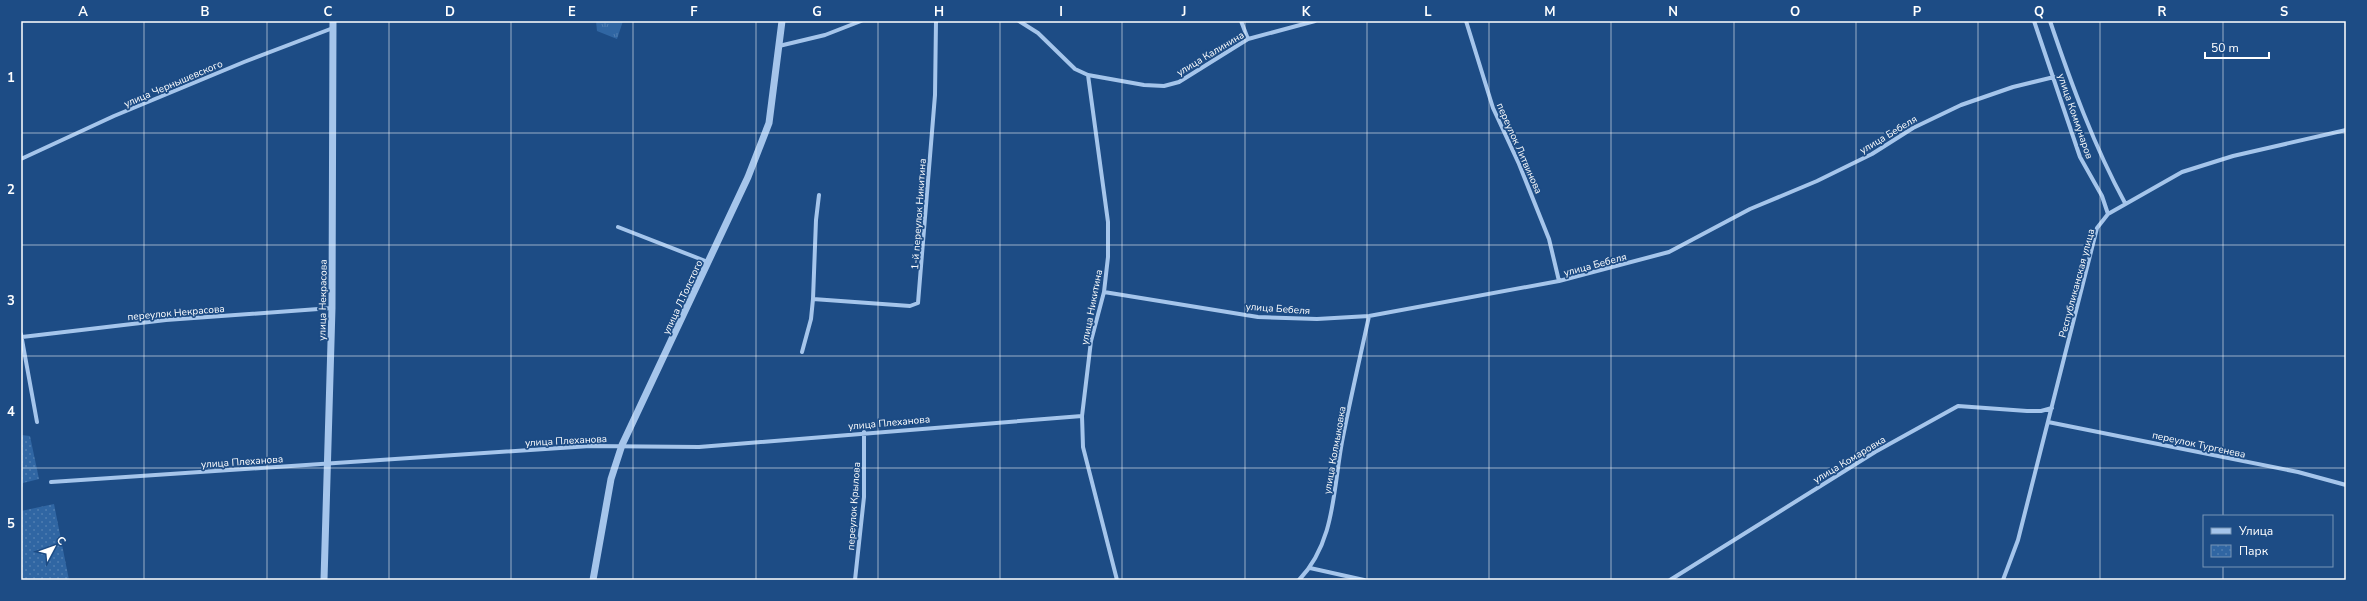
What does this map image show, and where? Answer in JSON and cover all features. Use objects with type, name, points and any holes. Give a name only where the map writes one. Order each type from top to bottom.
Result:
[{"type":"street","name":"улица Л.Толстого","points":[[593,580],[611,479],[622,446],[748,177],[769,123],[782,21]]},
{"type":"street","points":[[779,46],[825,35],[861,21]]},
{"type":"street","name":"1-й переулок Никитина","points":[[813,299],[910,306],[918,303],[935,96],[936,21]]},
{"type":"street","points":[[1019,21],[1038,33],[1075,69],[1088,75]]},
{"type":"street","points":[[1241,21],[1248,39]]},
{"type":"street","name":"улица Калинина","points":[[1088,75],[1144,85],[1164,86],[1185,78],[1248,39],[1315,21]]},
{"type":"street","name":"переулок Литвинова","points":[[1466,21],[1493,108],[1519,164],[1549,239],[1559,281]]},
{"type":"street","name":"улица Коммунаров","points":[[2034,21],[2080,157],[2102,196],[2108,214]]},
{"type":"street","name":"улица Коммунаров","points":[[2050,21],[2064,61],[2110,175],[2125,203]]},
{"type":"street","name":"улица Чернышевского","points":[[21,159],[136,107],[333,24]]},
{"type":"street","name":"улица Некрасова","points":[[324,580],[332,308],[333,24]]},
{"type":"street","name":"улица Никитина","points":[[1088,75],[1108,222],[1108,257],[1104,292],[1091,342],[1082,416],[1083,447],[1089,478],[1117,580]]},
{"type":"street","name":"улица Бебеля","points":[[1104,292],[1258,317],[1317,319],[1369,316],[1512,292],[1669,252],[1750,209],[1817,181],[1872,154],[1913,128],[1961,105],[2012,87],[2054,77]]},
{"type":"street","name":"Республиканская улица","points":[[2003,580],[2018,540],[2097,228],[2108,214],[2182,172],[2233,156],[2346,130]]},
{"type":"street","points":[[802,352],[808,332],[813,299],[816,220],[819,196]]},
{"type":"street","points":[[618,228],[709,262]]},
{"type":"street","name":"переулок Некрасова","points":[[21,336],[166,320],[332,308]]},
{"type":"street","name":"улица Колмыковка","points":[[1299,580],[1310,568],[1321,549],[1330,521],[1342,444],[1369,316]]},
{"type":"street","points":[[21,336],[37,422]]},
{"type":"street","name":"улица Комаровка","points":[[1670,580],[1875,452],[1958,406],[2027,411],[2041,411],[2052,408]]},
{"type":"street","name":"улица Плеханова","points":[[51,482],[622,446],[699,447],[864,432],[1082,416]]},
{"type":"street","name":"переулок Тургенева","points":[[2048,422],[2298,472],[2346,485]]},
{"type":"street","name":"переулок Крылова","points":[[855,580],[864,497],[864,432]]},
{"type":"street","points":[[1310,568],[1364,580]]},
{"type":"green space","points":[[596,21],[623,21],[617,39],[597,31]]},
{"type":"green space","points":[[21,435],[30,436],[39,479],[23,483],[21,494]]},
{"type":"green space","points":[[54,504],[69,580],[21,580],[21,511]]}]
